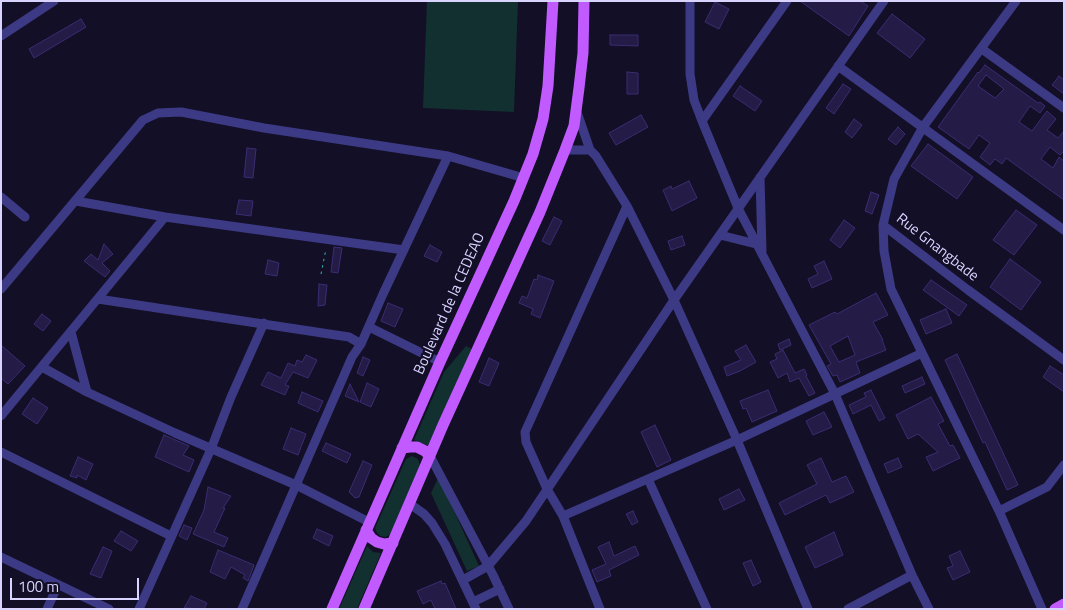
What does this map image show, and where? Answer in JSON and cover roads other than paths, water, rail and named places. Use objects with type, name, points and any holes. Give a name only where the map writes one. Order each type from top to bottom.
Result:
[{"type":"main road","name":"Boulevard de la CEDEAO","points":[[332,609],[533,154],[543,120],[550,60],[553,1]]},
{"type":"main road","points":[[364,609],[430,456],[540,212],[574,126],[583,53],[584,1]]},
{"type":"main road","points":[[402,448],[417,448],[425,451],[430,456]]},
{"type":"main road","points":[[368,526],[371,538],[384,544],[393,543]]},
{"type":"main road","points":[[1055,609],[1064,604]]},
{"type":"street","points":[[1,36],[54,1]]},
{"type":"street","points":[[690,1],[690,74],[694,100],[702,121],[738,208],[835,394],[912,575],[929,609]]},
{"type":"street","points":[[702,121],[787,1]]},
{"type":"street","points":[[463,580],[488,566],[522,527],[674,300],[884,1]]},
{"type":"street","name":"Rue Gnangbade","points":[[1016,1],[923,127],[894,179],[883,225],[1064,360]]},
{"type":"street","points":[[982,49],[1064,108]]},
{"type":"street","points":[[838,66],[1064,230]]},
{"type":"street","points":[[576,110],[590,150],[596,156],[626,206],[674,300],[737,440],[808,609]]},
{"type":"street","points":[[1,289],[143,120],[158,113],[181,112],[264,128],[448,156],[524,178]]},
{"type":"street","points":[[565,150],[590,150]]},
{"type":"street","points":[[242,609],[352,357],[361,344],[448,156]]},
{"type":"street","points":[[760,177],[762,254]]},
{"type":"street","points":[[1,197],[25,217]]},
{"type":"street","points":[[76,201],[165,217],[404,250]]},
{"type":"street","points":[[600,609],[563,516],[547,489],[524,437],[526,427],[626,206]]},
{"type":"street","points":[[1,416],[165,217]]},
{"type":"street","points":[[883,225],[884,251],[891,289],[999,511],[1042,609]]},
{"type":"street","points":[[720,235],[756,244]]},
{"type":"street","points":[[98,299],[349,337],[361,344]]},
{"type":"street","points":[[139,609],[211,449],[231,397],[264,323]]},
{"type":"street","points":[[369,327],[440,362]]},
{"type":"street","points":[[71,332],[87,392]]},
{"type":"street","points":[[563,516],[737,440],[922,353]]},
{"type":"street","points":[[42,367],[87,392],[211,449],[296,485],[368,526]]},
{"type":"street","points":[[1,452],[171,536]]},
{"type":"street","points":[[430,456],[509,609]]},
{"type":"street","points":[[999,511],[1047,487],[1064,465]]},
{"type":"street","points":[[648,480],[707,609]]},
{"type":"street","points":[[410,504],[424,514],[432,523],[445,544],[475,606],[500,589]]},
{"type":"street","points":[[1,557],[109,609]]},
{"type":"street","points":[[848,609],[912,575]]},
{"type":"street","points":[[47,609],[58,585]]}]
